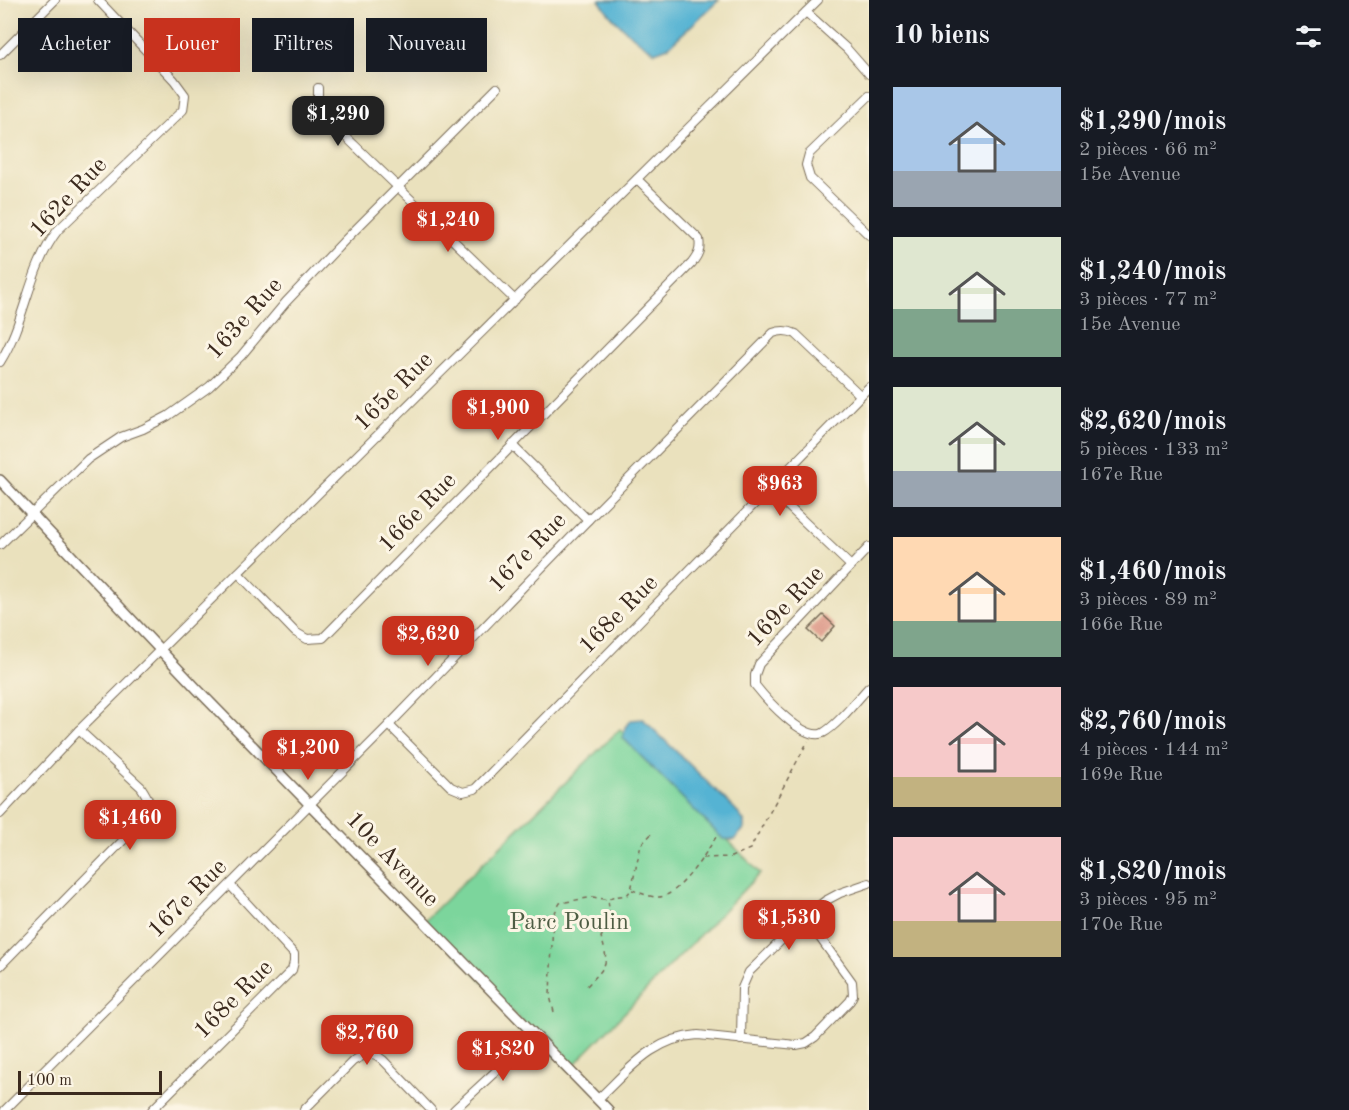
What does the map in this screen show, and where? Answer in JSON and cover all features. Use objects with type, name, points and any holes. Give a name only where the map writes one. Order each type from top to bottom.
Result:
[{"type":"street","points":[[0,55],[55,0]]},
{"type":"street","name":"162e Rue","points":[[0,362],[21,320],[41,257],[58,230],[183,110],[185,94],[98,0]]},
{"type":"street","name":"165e Rue","points":[[0,814],[160,649],[818,0]]},
{"type":"street","points":[[806,12],[869,74]]},
{"type":"street","points":[[318,88],[318,110],[515,300]]},
{"type":"street","name":"163e Rue","points":[[0,545],[88,459],[121,437],[168,416],[209,387],[241,356],[286,302],[338,247],[497,88]]},
{"type":"street","points":[[869,96],[809,154],[806,165],[810,178],[869,236]]},
{"type":"street","name":"166e Rue","points":[[238,573],[295,632],[307,639],[323,638],[699,254],[701,247],[699,239],[637,179]]},
{"type":"street","name":"167e Rue","points":[[5,1110],[311,804],[588,519],[773,333],[790,331],[796,334],[860,395]]},
{"type":"street","name":"168e Rue","points":[[389,725],[451,787],[463,792],[475,789],[869,387]]},
{"type":"street","points":[[512,445],[588,519]]},
{"type":"street","name":"10e Avenue","points":[[0,480],[198,690],[608,1110]]},
{"type":"street","name":"169e Rue","points":[[770,489],[851,566]]},
{"type":"street","name":"169e Rue","points":[[811,735],[801,730],[755,685],[755,675],[759,664],[869,548]]},
{"type":"street","points":[[811,735],[822,734],[831,727],[869,687]]},
{"type":"street","points":[[0,966],[148,815],[150,809],[147,796],[141,787],[79,730]]},
{"type":"street","points":[[741,1040],[742,987],[749,972],[805,916],[825,901],[869,883]]},
{"type":"street","name":"168e Rue","points":[[152,1110],[292,970],[294,954],[230,885]]},
{"type":"street","points":[[598,1100],[652,1049],[683,1036],[698,1035],[782,1045],[806,1043],[815,1037],[850,1001],[853,995],[852,982],[805,916]]},
{"type":"street","points":[[454,1110],[535,1035]]},
{"type":"street","points":[[304,1110],[353,1061],[368,1053],[383,1060],[431,1110]]},
{"type":"path","points":[[703,858],[731,856],[750,849],[811,735]]},
{"type":"path","points":[[554,1012],[550,996],[553,916],[560,903],[593,897],[608,900],[612,897],[627,895],[631,890],[641,845],[654,831]]},
{"type":"path","points":[[631,890],[659,897],[673,891],[703,858],[716,837]]},
{"type":"path","points":[[586,986],[605,967],[606,951],[601,938],[611,923],[608,900]]},
{"type":"green space","name":"Parc Poulin","points":[[620,729],[760,873],[569,1070],[424,921]]},
{"type":"water","points":[[599,0],[719,0],[668,47],[655,52],[624,29]]},
{"type":"water","points":[[643,719],[735,809],[744,821],[744,829],[734,840],[723,839],[623,738],[625,727],[631,720]]},
{"type":"building","points":[[823,615],[835,626],[821,642],[808,630]]}]
